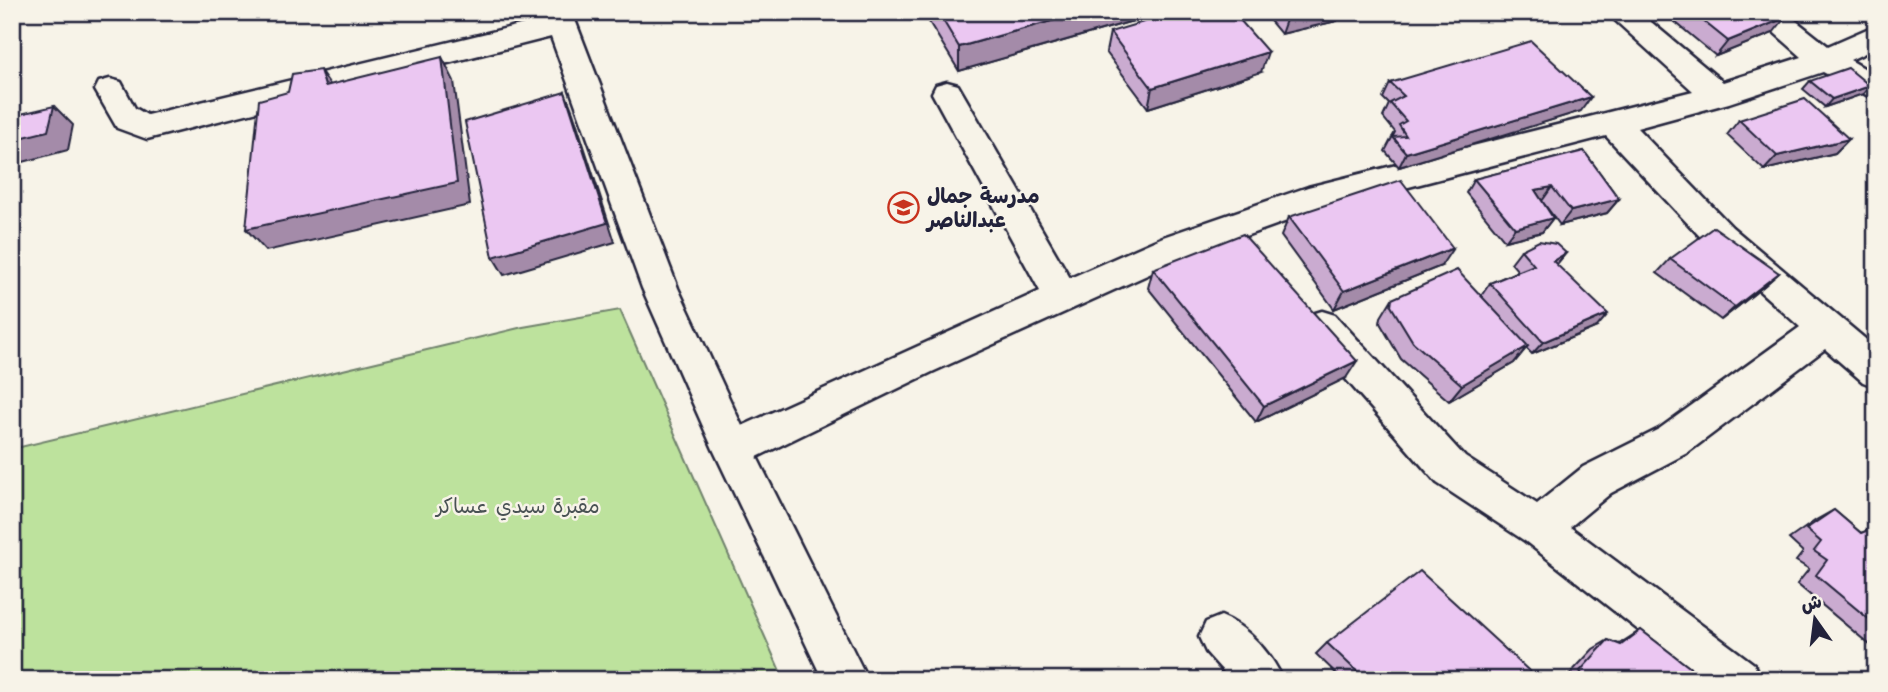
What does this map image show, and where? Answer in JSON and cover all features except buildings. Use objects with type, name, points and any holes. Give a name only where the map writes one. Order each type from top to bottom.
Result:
[{"type":"street","points":[[1620,12],[1718,95]]},
{"type":"street","points":[[1765,12],[1826,60],[1876,89]]},
{"type":"street","points":[[110,90],[127,122],[134,127],[148,127],[558,18],[660,288],[733,449],[846,680]]},
{"type":"street","points":[[733,449],[1062,296],[1175,247],[1308,200],[1419,174],[1718,95],[1826,60],[1876,35]]},
{"type":"street","points":[[947,93],[1062,296]]},
{"type":"street","points":[[1613,123],[1720,236],[1876,371]]},
{"type":"street","points":[[1232,227],[1259,257]]},
{"type":"street","points":[[1296,298],[1451,470],[1539,528],[1738,680]]},
{"type":"street","points":[[1539,528],[1597,480],[1673,441],[1825,329]]},
{"type":"street","points":[[1221,636],[1261,680]]},
{"type":"green space","name":"مقبرة سيدي عساكر","points":[[620,310],[784,680],[12,680],[12,449],[523,327]]},
{"type":"place","name":"مدرسة جمال عبدالناصر","points":[[904,208]]}]
